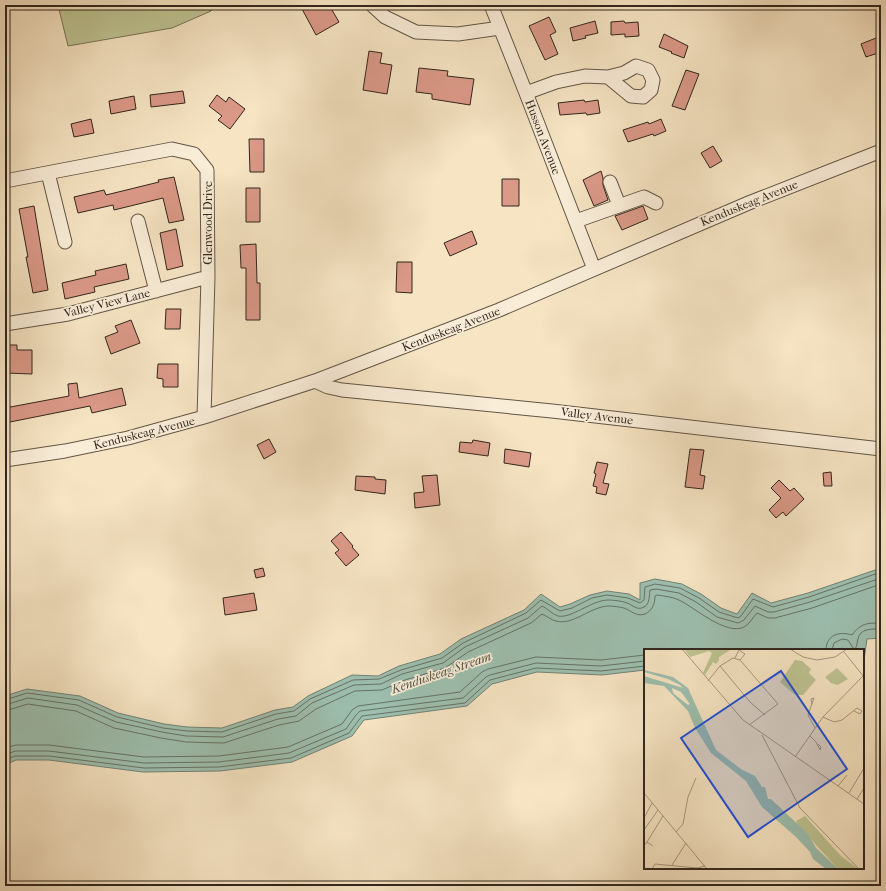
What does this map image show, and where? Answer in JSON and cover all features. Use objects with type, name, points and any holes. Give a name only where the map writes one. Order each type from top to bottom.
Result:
[{"type":"street","points":[[372,5],[384,17],[416,32],[458,34],[500,28]]},
{"type":"street","name":"Husson Avenue","points":[[491,5],[594,269]]},
{"type":"street","points":[[526,93],[556,82],[585,76],[608,77]]},
{"type":"street","name":"Glenwood Drive","points":[[5,181],[172,149],[194,154],[207,170],[208,277],[204,417]]},
{"type":"street","name":"Kenduskeag Avenue","points":[[5,460],[107,443],[149,433],[315,381],[499,310],[751,202],[881,151]]},
{"type":"street","points":[[48,173],[65,242]]},
{"type":"street","points":[[610,182],[619,205]]},
{"type":"street","points":[[576,221],[644,197],[656,203]]},
{"type":"street","points":[[138,221],[156,291]]},
{"type":"street","name":"Valley View Lane","points":[[5,324],[68,314],[208,277]]},
{"type":"street","name":"Valley Avenue","points":[[315,381],[342,390],[545,410],[881,449]]},
{"type":"green space","points":[[58,5],[214,5],[211,11],[172,28],[68,46]]},
{"type":"water","name":"Kenduskeag Stream","points":[[881,568],[881,638],[867,639],[864,660],[864,649],[644,649],[644,670],[602,675],[537,672],[492,684],[467,706],[364,720],[352,736],[292,762],[220,771],[143,772],[49,760],[16,760],[5,765],[5,696],[27,689],[80,696],[118,713],[164,724],[187,727],[222,728],[275,710],[293,707],[308,696],[352,675],[378,676],[399,666],[440,654],[461,639],[524,610],[541,594],[560,607],[590,595],[607,591],[629,594],[640,600],[640,583],[655,579],[682,584],[701,594],[721,608],[737,614],[752,593],[771,603],[808,593]]},
{"type":"building","points":[[308,5],[329,5],[339,22],[316,35],[302,9]]},
{"type":"building","points":[[549,17],[556,32],[550,35],[558,54],[545,60],[529,26]]},
{"type":"building","points":[[595,21],[598,33],[573,41],[570,28]]},
{"type":"building","points":[[624,21],[625,23],[638,22],[639,36],[625,37],[625,34],[611,35],[611,22]]},
{"type":"building","points":[[664,34],[688,46],[684,58],[659,47]]},
{"type":"building","points":[[881,36],[881,52],[866,57],[861,44]]},
{"type":"building","points":[[369,51],[382,53],[380,63],[392,65],[387,94],[363,90]]},
{"type":"building","points":[[419,68],[448,71],[447,76],[474,79],[470,105],[432,99],[432,94],[416,92]]},
{"type":"building","points":[[686,70],[699,74],[685,110],[672,106]]},
{"type":"building","points":[[183,91],[185,103],[151,107],[150,95]]},
{"type":"building","points":[[217,95],[226,102],[229,97],[245,109],[230,129],[218,120],[222,116],[209,106]]},
{"type":"building","points":[[134,96],[136,109],[111,114],[109,101]]},
{"type":"building","points":[[584,100],[585,102],[598,100],[600,113],[587,115],[586,113],[560,115],[558,103]]},
{"type":"building","points":[[91,119],[94,133],[74,137],[71,124]]},
{"type":"building","points":[[661,119],[666,131],[654,136],[653,134],[628,142],[623,130],[648,122],[649,124]]},
{"type":"building","points":[[249,139],[264,139],[264,172],[250,172]]},
{"type":"building","points":[[713,146],[722,161],[710,168],[701,153]]},
{"type":"building","points":[[601,171],[603,185],[608,200],[594,206],[583,180]]},
{"type":"building","points":[[174,177],[184,220],[169,223],[163,198],[114,210],[113,205],[78,213],[74,197],[104,190],[106,195]]},
{"type":"building","points":[[502,179],[519,179],[519,206],[502,206]]},
{"type":"building","points":[[246,188],[260,188],[260,222],[246,222]]},
{"type":"building","points":[[34,206],[48,290],[33,293],[19,209]]},
{"type":"building","points":[[643,206],[648,219],[622,230],[615,216]]},
{"type":"building","points":[[176,229],[183,266],[167,270],[160,233]]},
{"type":"building","points":[[472,231],[477,244],[450,256],[444,243]]},
{"type":"building","points":[[256,244],[257,283],[260,283],[260,320],[246,320],[246,268],[241,268],[240,245]]},
{"type":"building","points":[[397,262],[412,262],[412,293],[396,292]]},
{"type":"building","points":[[126,264],[129,279],[94,287],[95,292],[65,299],[62,283],[96,275],[95,271]]},
{"type":"building","points":[[166,309],[181,309],[180,329],[165,329]]},
{"type":"building","points":[[131,320],[140,343],[111,354],[105,337],[118,332],[115,326]]},
{"type":"building","points":[[5,345],[17,345],[17,350],[32,350],[32,374],[5,373]]},
{"type":"building","points":[[158,364],[178,364],[178,387],[163,387],[163,379],[157,378]]},
{"type":"building","points":[[77,383],[79,398],[122,388],[126,405],[92,413],[90,406],[5,423],[5,408],[69,396],[68,384]]},
{"type":"building","points":[[269,439],[276,452],[264,459],[257,445]]},
{"type":"building","points":[[473,440],[490,443],[488,456],[459,452],[460,442],[472,443]]},
{"type":"building","points":[[505,449],[531,453],[529,467],[504,463]]},
{"type":"building","points":[[690,449],[704,450],[700,475],[705,476],[703,489],[685,487]]},
{"type":"building","points":[[597,462],[608,464],[603,483],[609,484],[606,495],[596,493],[597,487],[593,486]]},
{"type":"building","points":[[831,472],[832,486],[824,486],[823,473]]},
{"type":"building","points":[[437,475],[440,505],[415,508],[414,493],[424,492],[422,476]]},
{"type":"building","points":[[356,476],[375,477],[375,479],[386,480],[385,494],[355,490]]},
{"type":"building","points":[[779,480],[790,491],[794,488],[804,499],[786,516],[783,512],[776,518],[769,510],[781,498],[771,488]]},
{"type":"building","points":[[341,532],[359,555],[346,566],[335,553],[339,550],[331,541]]},
{"type":"building","points":[[263,568],[265,576],[256,578],[254,570]]},
{"type":"building","points":[[254,593],[257,610],[225,615],[223,598]]}]
